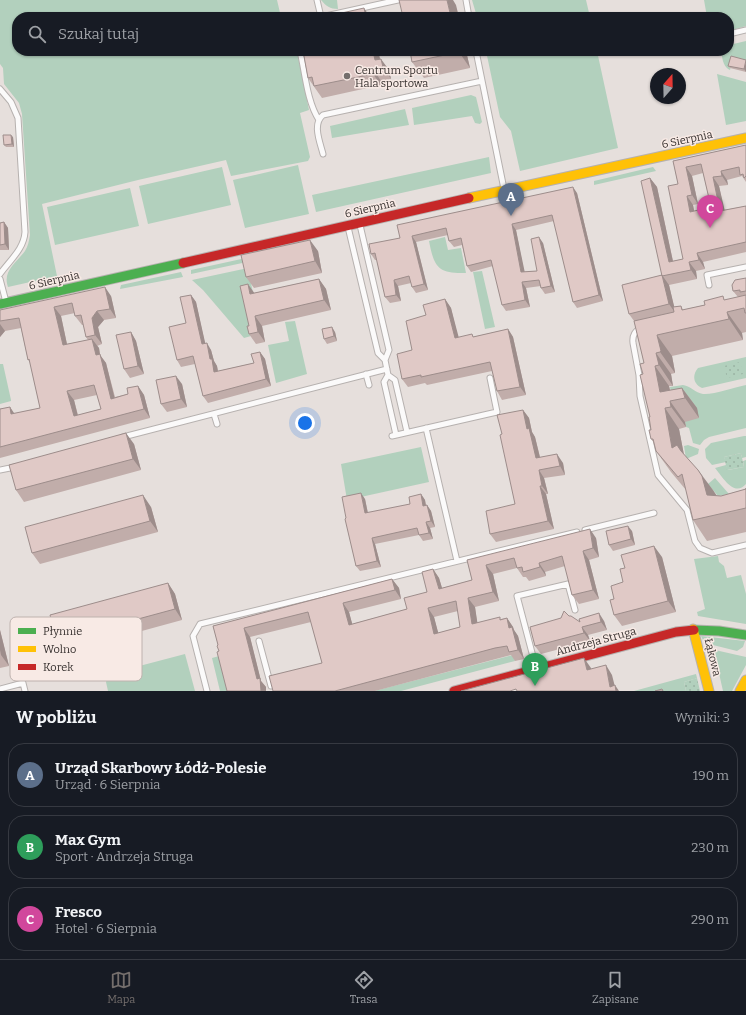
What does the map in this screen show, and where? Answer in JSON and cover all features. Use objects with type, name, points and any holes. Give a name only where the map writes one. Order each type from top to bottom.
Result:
[{"type":"street","name":"6 Sierpnia","points":[[3,303],[504,190],[746,138]]},
{"type":"street","name":"Andrzeja Struga","points":[[456,691],[676,632],[693,629],[716,629],[746,635]]},
{"type":"street","name":"Łąkowa","points":[[693,629],[709,691]]},
{"type":"street","points":[[740,691],[746,680]]},
{"type":"lane","points":[[317,0],[320,12]]},
{"type":"lane","points":[[340,12],[398,0]]},
{"type":"lane","points":[[466,0],[468,12]]},
{"type":"lane","points":[[734,33],[746,30]]},
{"type":"lane","points":[[301,56],[310,99],[314,112],[319,120]]},
{"type":"lane","points":[[477,56],[504,190]]},
{"type":"lane","points":[[323,154],[317,127],[321,116],[325,114],[482,80]]},
{"type":"lane","points":[[0,89],[11,102],[18,118],[25,232],[22,246],[0,274]]},
{"type":"lane","points":[[359,223],[389,350],[385,360]]},
{"type":"lane","points":[[348,226],[378,353],[385,360],[387,369],[388,375],[384,382],[394,435],[497,412],[490,378]]},
{"type":"lane","points":[[709,285],[707,275],[746,267]]},
{"type":"lane","points":[[0,279],[3,303]]},
{"type":"lane","points":[[651,325],[639,329],[634,333],[632,338],[639,375],[640,396],[658,475],[687,510],[695,541],[700,548],[712,553],[746,545]]},
{"type":"lane","points":[[118,439],[387,369]]},
{"type":"lane","points":[[366,374],[369,385]]},
{"type":"lane","points":[[388,375],[395,380],[407,432]]},
{"type":"lane","points":[[214,414],[217,424]]},
{"type":"lane","points":[[426,428],[457,561]]},
{"type":"lane","points":[[0,470],[22,465]]},
{"type":"lane","points":[[207,691],[192,636],[200,624],[654,513]]},
{"type":"lane","points":[[537,669],[517,596],[568,584],[575,610]]},
{"type":"lane","points":[[259,642],[271,686]]},
{"type":"lane","points":[[0,689],[23,683],[25,691]]},
{"type":"green space","points":[[0,0],[277,0],[280,12],[12,12],[12,56],[298,56],[309,110],[300,113],[310,157],[308,161],[231,176],[226,160],[42,204],[57,276],[8,287],[7,276],[9,271],[25,251],[30,235],[22,114],[19,103],[4,84],[3,68],[0,64]]},
{"type":"green space","points":[[321,0],[337,0],[338,9],[328,7]]},
{"type":"green space","points":[[472,0],[586,0],[589,12],[476,12]]},
{"type":"green space","points":[[704,0],[746,0],[746,26],[734,30],[734,12],[706,12]]},
{"type":"green space","points":[[746,41],[746,62],[733,59],[730,70],[723,62],[722,56],[734,56],[734,44]]},
{"type":"green space","points":[[487,56],[598,56],[618,148],[520,171],[511,131],[500,117]]},
{"type":"green space","points":[[717,74],[746,82],[746,121],[726,125]]},
{"type":"green space","points":[[471,95],[476,97],[482,122],[480,124],[475,123],[472,116],[414,125],[412,108]]},
{"type":"green space","points":[[405,109],[409,125],[332,138],[330,126]]},
{"type":"green space","points":[[489,157],[491,173],[316,212],[312,195]]},
{"type":"green space","points":[[298,165],[309,214],[245,228],[233,180]]},
{"type":"green space","points":[[222,167],[231,205],[148,224],[139,186]]},
{"type":"green space","points":[[653,167],[656,171],[594,185],[594,181]]},
{"type":"green space","points":[[130,188],[139,226],[55,245],[47,207]]},
{"type":"green space","points":[[445,237],[448,250],[461,248],[466,273],[449,272],[443,270],[436,263],[429,241]]},
{"type":"green space","points":[[246,258],[247,262],[191,274],[191,270]]},
{"type":"green space","points":[[248,268],[253,293],[251,336],[244,338],[203,290],[192,280]]},
{"type":"green space","points":[[482,271],[495,327],[485,329],[473,272]]},
{"type":"green space","points":[[181,272],[183,277],[120,289],[121,285]]},
{"type":"green space","points":[[295,321],[307,374],[276,383],[268,345],[289,341],[285,322]]},
{"type":"green space","points":[[746,357],[746,378],[702,388],[695,382],[694,376],[698,368]]},
{"type":"green space","points":[[740,362],[743,374],[727,378],[724,366]]},
{"type":"green space","points":[[0,364],[3,364],[11,401],[0,404]]},
{"type":"green space","points":[[683,385],[703,394],[707,394],[746,385],[746,428],[709,437],[700,445],[693,443],[689,428],[686,427],[683,412],[675,413],[670,387]]},
{"type":"green space","points":[[746,436],[746,457],[742,458],[741,453],[724,457],[726,462],[712,465],[706,458],[705,449],[711,443]]},
{"type":"green space","points":[[688,445],[699,449],[698,454],[686,459],[684,446]]},
{"type":"green space","points":[[421,447],[429,482],[347,500],[341,464]]},
{"type":"green space","points":[[741,453],[744,467],[727,470],[724,457]]},
{"type":"green space","points":[[746,460],[746,484],[742,488],[737,489],[733,487],[715,468],[726,465],[728,470],[744,467],[743,461]]},
{"type":"green space","points":[[715,478],[729,494],[718,496],[708,484]]},
{"type":"green space","points":[[718,556],[719,562],[724,566],[727,578],[741,575],[746,594],[746,624],[698,616],[697,612],[705,609],[694,559]]},
{"type":"green space","points":[[701,636],[745,641],[743,647],[737,651],[713,645],[712,642],[709,642],[708,640],[703,640]]},
{"type":"green space","points":[[715,650],[746,657],[746,665],[732,691],[723,691]]},
{"type":"green space","points":[[185,654],[195,691],[108,691],[106,681],[142,681],[142,665]]},
{"type":"green space","points":[[223,655],[231,691],[220,691],[212,658]]},
{"type":"green space","points":[[513,655],[515,661],[401,691],[374,691]]},
{"type":"green space","points":[[696,674],[697,678],[684,682],[686,691],[634,691]]},
{"type":"green space","points":[[697,678],[700,691],[686,691],[684,682]]},
{"type":"building","points":[[399,0],[447,0],[450,12],[402,12]]},
{"type":"building","points":[[364,8],[365,12],[346,12]]},
{"type":"building","points":[[304,56],[374,56],[375,60],[381,59],[383,67],[373,69],[373,74],[314,86],[312,77],[308,78]]},
{"type":"building","points":[[411,56],[440,56],[412,62]]},
{"type":"building","points":[[731,56],[746,60],[744,69],[728,66]]},
{"type":"building","points":[[3,135],[11,135],[12,144],[4,145]]},
{"type":"building","points":[[746,145],[746,176],[744,178],[743,174],[740,175],[739,167],[721,171],[722,176],[713,177],[720,211],[746,206],[746,242],[697,253],[699,260],[689,262],[691,270],[662,276],[641,181],[650,178],[669,262],[683,259],[668,186],[678,184],[673,161]],"holes":[[[701,164],[711,207],[690,212],[687,196],[692,195],[686,167]]]},
{"type":"building","points":[[573,187],[599,295],[573,302],[552,215],[512,224],[521,272],[537,271],[531,239],[539,237],[551,286],[541,288],[539,280],[522,282],[525,300],[502,305],[491,260],[467,266],[461,238],[449,241],[446,228],[412,236],[424,284],[412,287],[409,276],[394,280],[396,295],[385,297],[375,253],[371,254],[369,244],[400,238],[397,225]]},
{"type":"building","points":[[4,222],[5,244],[0,245],[0,223]]},
{"type":"building","points":[[310,240],[315,261],[246,277],[241,255]]},
{"type":"building","points":[[662,275],[669,304],[629,314],[622,285]]},
{"type":"building","points":[[746,278],[746,291],[733,291],[732,285],[735,280]]},
{"type":"building","points":[[319,279],[324,300],[255,316],[258,332],[249,334],[247,326],[249,326],[240,286],[248,284],[250,294]]},
{"type":"building","points":[[105,287],[110,309],[97,311],[92,318],[95,335],[86,337],[81,315],[75,316],[72,303],[54,307],[63,345],[92,339],[96,355],[100,354],[111,399],[128,394],[127,388],[138,386],[144,409],[0,447],[0,409],[10,407],[11,414],[40,408],[19,318],[0,321],[0,310]],"holes":[[[94,385],[101,409],[74,416],[67,391]]]},
{"type":"building","points":[[191,295],[202,344],[207,343],[214,372],[254,363],[251,354],[260,352],[266,379],[203,396],[193,356],[177,360],[169,327],[186,323],[180,297]]},
{"type":"building","points":[[746,295],[746,313],[744,308],[727,312],[729,319],[657,335],[661,351],[656,353],[659,365],[655,366],[660,392],[682,388],[685,398],[670,401],[671,407],[665,408],[672,448],[677,445],[698,470],[702,476],[707,495],[721,496],[746,489],[746,508],[693,520],[682,474],[678,477],[656,451],[653,439],[651,439],[649,430],[651,430],[650,417],[640,375],[643,374],[640,364],[644,363],[634,321],[674,312],[673,307],[681,306],[682,310],[705,305],[704,301],[723,296],[724,300]]},
{"type":"building","points":[[445,299],[455,338],[472,334],[473,337],[508,329],[520,387],[497,391],[490,362],[421,377],[421,375],[402,379],[397,354],[412,350],[406,321],[426,315],[423,305]]},
{"type":"building","points":[[332,327],[334,336],[324,339],[322,329]]},
{"type":"building","points":[[131,332],[138,366],[124,369],[116,335]]},
{"type":"building","points":[[176,376],[181,399],[161,404],[156,380]]},
{"type":"building","points":[[523,410],[536,458],[557,454],[560,466],[539,470],[542,486],[540,486],[548,521],[490,534],[486,511],[515,504],[497,415]]},
{"type":"building","points":[[126,433],[133,459],[16,490],[9,465]]},
{"type":"building","points":[[361,493],[365,513],[410,504],[409,497],[421,494],[423,506],[427,505],[431,521],[426,522],[429,533],[419,535],[417,528],[372,538],[377,561],[356,566],[345,519],[342,497]]},
{"type":"building","points":[[143,495],[150,521],[32,553],[25,527]]},
{"type":"building","points":[[628,526],[631,539],[609,545],[606,531]]},
{"type":"building","points":[[590,529],[593,548],[583,551],[593,590],[572,595],[562,556],[539,563],[540,567],[523,572],[522,567],[517,568],[514,558],[486,565],[493,592],[468,598],[472,624],[500,617],[500,620],[507,618],[509,628],[512,627],[518,650],[509,652],[507,646],[495,648],[335,691],[273,691],[269,676],[322,663],[308,612],[244,628],[257,679],[260,678],[261,691],[227,691],[217,652],[219,651],[213,626],[392,579],[395,590],[343,603],[349,625],[407,609],[404,598],[427,592],[422,572],[433,569],[439,589],[472,580],[467,560]],"holes":[[[456,601],[460,627],[434,634],[428,608]]]},
{"type":"building","points":[[654,546],[668,601],[614,615],[610,600],[614,599],[611,586],[623,582],[620,569],[625,568],[621,555]]},
{"type":"building","points":[[168,583],[175,609],[142,618],[51,617],[50,615]]},
{"type":"building","points":[[564,611],[569,616],[580,622],[579,619],[599,613],[601,622],[582,627],[584,633],[535,646],[530,627],[561,618]]},
{"type":"building","points":[[584,658],[587,670],[606,665],[610,687],[615,685],[616,691],[517,691],[516,689],[510,691],[461,691]]},
{"type":"traffic: fast","points":[[0,304],[183,263]]},
{"type":"traffic: fast","points":[[694,630],[719,631],[746,635]]},
{"type":"traffic: slow","points":[[469,198],[746,138]]},
{"type":"traffic: slow","points":[[693,629],[709,691]]},
{"type":"traffic: slow","points":[[740,691],[746,680]]},
{"type":"traffic: jam","points":[[183,263],[469,198]]},
{"type":"traffic: jam","points":[[454,691],[676,632],[694,630]]},
{"type":"place","name":"Centrum Sportu Hala sportowa","points":[[347,76]]},
{"type":"place","name":"Urząd Skarbowy Łódż-Polesie","points":[[511,216]]},
{"type":"place","name":"Fresco","points":[[710,228]]},
{"type":"place","name":"Max Gym","points":[[535,686]]}]
